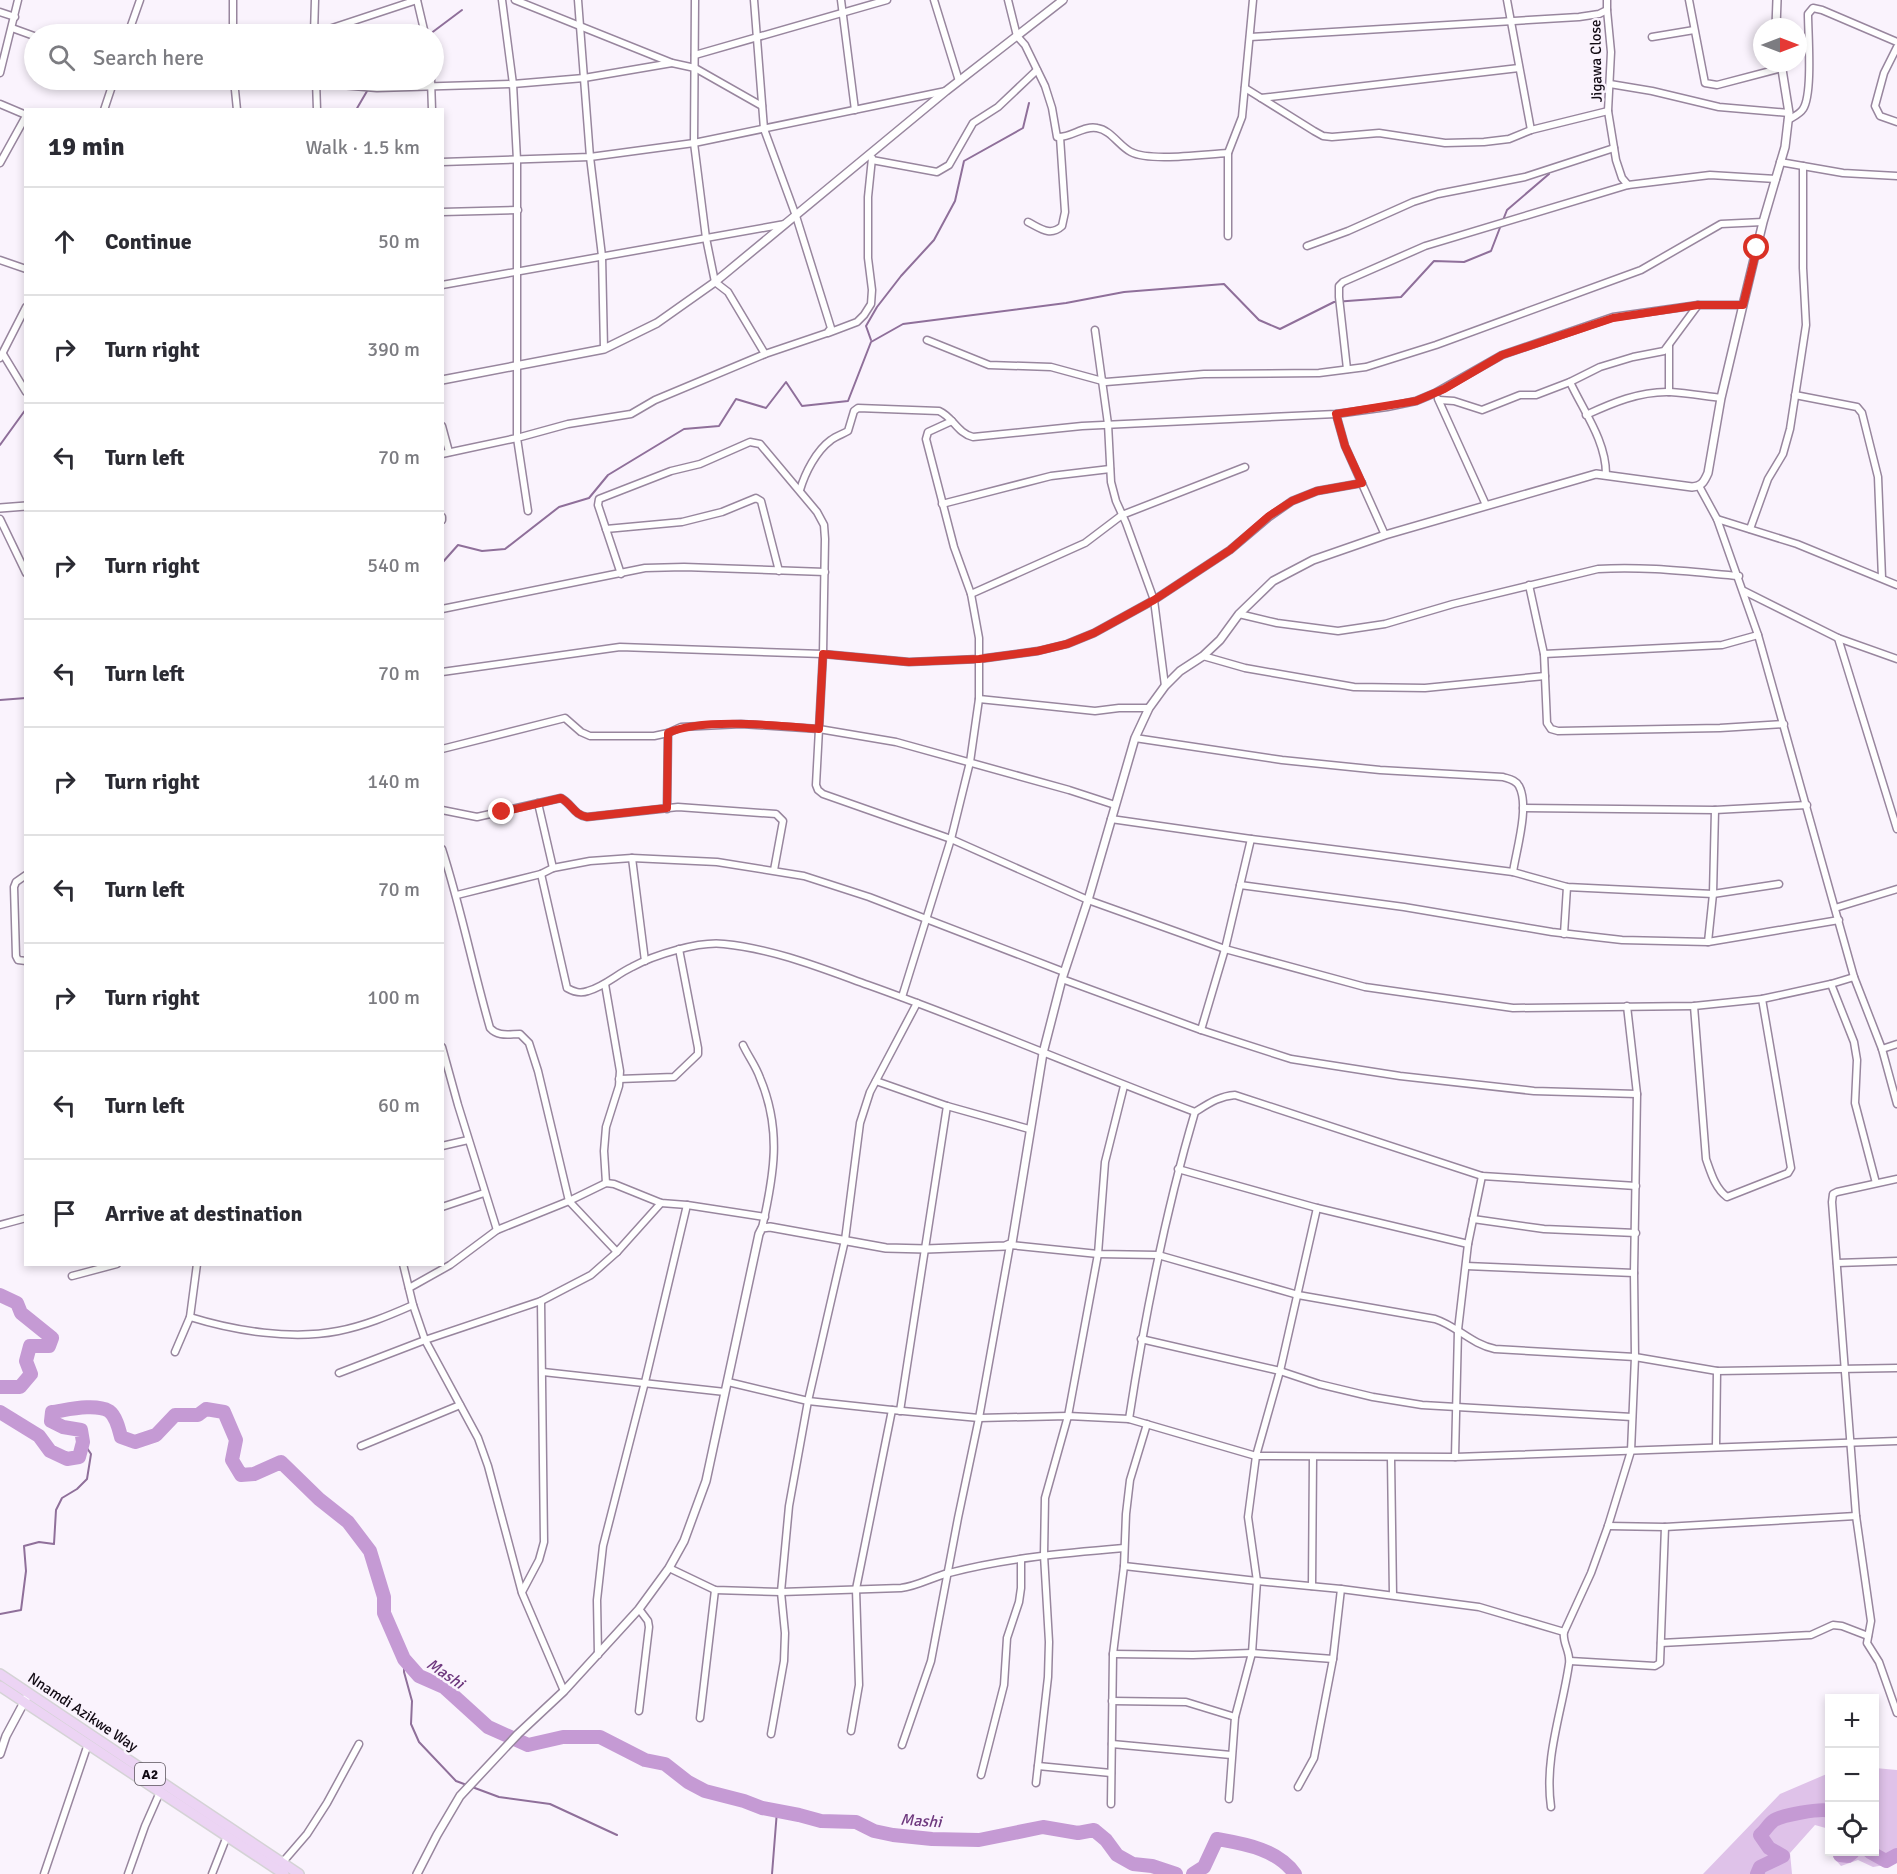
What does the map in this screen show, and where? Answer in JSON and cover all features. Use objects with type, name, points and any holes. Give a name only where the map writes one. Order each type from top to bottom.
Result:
[{"type":"highway","name":"Nnamdi Azikwe Way","points":[[0,1674],[26,1697],[88,1744],[284,1874]]},
{"type":"highway","name":"Nnamdi Azikwe Way","points":[[0,1686],[26,1697],[299,1874]]},
{"type":"street","points":[[0,73],[18,0]]},
{"type":"street","points":[[132,24],[140,0]]},
{"type":"street","points":[[233,0],[233,24]]},
{"type":"street","points":[[314,24],[315,0]]},
{"type":"street","points":[[343,24],[414,0],[422,24]]},
{"type":"street","points":[[502,0],[513,84],[518,160],[516,367],[518,438],[528,511]]},
{"type":"street","points":[[515,0],[672,63],[694,68],[762,106]]},
{"type":"street","points":[[578,0],[590,157],[602,256],[604,349]]},
{"type":"street","points":[[695,0],[694,143],[714,282],[728,292],[765,354]]},
{"type":"street","points":[[754,0],[764,129],[831,322],[831,328],[826,333]]},
{"type":"street","points":[[841,0],[855,110]]},
{"type":"street","points":[[695,55],[887,0]]},
{"type":"street","points":[[934,0],[959,81]]},
{"type":"street","points":[[1008,0],[1017,36],[1025,45],[1037,70],[1052,108],[1056,134],[1060,137],[1065,212],[1062,226],[1054,232],[1044,231],[1028,222]]},
{"type":"street","points":[[444,380],[604,349],[657,323],[714,282],[946,91],[1063,0]]},
{"type":"street","points":[[1228,236],[1228,153],[1242,117],[1253,0]]},
{"type":"street","points":[[1507,0],[1531,130]]},
{"type":"street","name":"Jigawa Close","points":[[1607,0],[1610,44],[1608,111],[1618,170],[1628,185]]},
{"type":"street","points":[[1689,0],[1705,83],[1718,85],[1762,72]]},
{"type":"street","points":[[1776,18],[1777,0]]},
{"type":"street","points":[[1610,84],[1652,91],[1719,107],[1788,117],[1802,111],[1806,102],[1808,14],[1810,10],[1813,8],[1822,10],[1897,42]]},
{"type":"street","points":[[1250,37],[1579,17],[1599,14],[1607,10]]},
{"type":"street","points":[[0,12],[15,17]]},
{"type":"street","points":[[12,28],[24,32]]},
{"type":"street","points":[[1652,37],[1694,30]]},
{"type":"street","points":[[1897,47],[1884,73],[1875,106],[1880,116],[1897,121]]},
{"type":"street","points":[[444,83],[513,84],[584,78],[672,63]]},
{"type":"street","points":[[1261,98],[1519,68]]},
{"type":"street","points":[[872,160],[937,172],[943,170],[949,165],[973,123],[998,107],[1037,70]]},
{"type":"street","points":[[902,1745],[931,1661],[980,1418],[1012,1241],[1042,1053],[1063,975],[1088,900],[1135,738],[1149,708],[1165,686],[1180,671],[1203,656],[1220,640],[1239,614],[1273,581],[1313,560],[1385,535],[1596,474],[1678,486],[1699,486],[1704,482],[1708,473],[1721,398],[1743,305],[1780,162],[1788,117],[1783,72]]},
{"type":"street","points":[[1245,88],[1323,136],[1379,133],[1445,143],[1484,142],[1509,138],[1531,130],[1608,111]]},
{"type":"street","points":[[105,108],[111,90]]},
{"type":"street","points":[[235,90],[237,108]]},
{"type":"street","points":[[316,90],[317,108]]},
{"type":"street","points":[[432,90],[432,108]]},
{"type":"street","points":[[444,162],[590,157],[694,143],[946,91]]},
{"type":"street","points":[[0,104],[24,115]]},
{"type":"street","points":[[0,163],[24,120]]},
{"type":"street","points":[[1060,137],[1097,127],[1137,155],[1152,157],[1228,153]]},
{"type":"street","points":[[1307,246],[1438,194],[1525,177],[1614,148]]},
{"type":"street","points":[[446,453],[518,438],[568,424],[631,414],[655,400],[765,354],[857,322],[871,304],[868,207],[873,152]]},
{"type":"street","points":[[1780,162],[1843,173],[1897,176]]},
{"type":"street","points":[[1750,529],[1768,479],[1783,454],[1790,429],[1806,325],[1803,268],[1803,166]]},
{"type":"street","points":[[1347,369],[1339,297],[1340,286],[1343,282],[1436,242],[1628,185],[1710,175],[1776,179]]},
{"type":"street","points":[[444,212],[518,210]]},
{"type":"street","points":[[927,340],[989,365],[1051,368],[1101,381],[1204,375],[1319,373],[1366,366],[1426,348],[1641,270],[1721,224],[1763,222]]},
{"type":"street","points":[[444,285],[786,223]]},
{"type":"street","points":[[0,260],[24,268]]},
{"type":"street","points":[[800,490],[806,471],[831,440],[848,431],[854,411],[858,408],[939,411],[946,414],[966,435],[973,437],[1108,424],[1336,414],[1416,401],[1435,393],[1502,355],[1613,318],[1698,305],[1743,305]]},
{"type":"street","points":[[1439,400],[1454,401],[1482,410],[1512,398],[1536,396],[1600,367],[1664,351],[1698,305]]},
{"type":"street","points":[[24,311],[1,356],[24,389]]},
{"type":"street","points":[[1095,330],[1108,424],[1110,469],[1116,501],[1154,600],[1165,686]]},
{"type":"street","points":[[1669,346],[1669,392]]},
{"type":"street","points":[[1570,382],[1600,441],[1606,458],[1606,474]]},
{"type":"street","points":[[1586,415],[1617,401],[1643,394],[1669,392],[1721,398]]},
{"type":"street","points":[[1435,393],[1486,505]]},
{"type":"street","points":[[1795,395],[1857,407],[1862,412],[1878,477],[1882,578]]},
{"type":"street","points":[[1336,414],[1345,446],[1385,535]]},
{"type":"street","points":[[902,997],[951,839],[970,762],[979,699],[979,638],[971,594],[954,547],[926,435],[952,421]]},
{"type":"street","points":[[621,573],[598,505],[599,499],[671,471],[700,464],[750,442],[760,444],[800,490],[824,525],[823,654],[816,784],[818,790],[951,839],[1088,900],[1225,949],[1365,987],[1513,1008],[1694,1006],[1762,999],[1854,977]]},
{"type":"street","points":[[971,594],[1085,543],[1122,515],[1245,467]]},
{"type":"street","points":[[942,504],[1052,476],[1110,469]]},
{"type":"street","points":[[444,672],[620,647],[823,654],[909,662],[979,659],[1038,651],[1067,644],[1094,633],[1154,600],[1230,550],[1269,516],[1292,501],[1317,491],[1362,483]]},
{"type":"street","points":[[1699,486],[1717,519],[1744,591],[1784,724],[1854,977],[1882,1049],[1897,1104]]},
{"type":"street","points":[[606,529],[682,522],[722,512],[756,498],[761,501],[779,571]]},
{"type":"street","points":[[0,508],[24,506]]},
{"type":"street","points":[[0,519],[24,569]]},
{"type":"street","points":[[1717,519],[1797,544],[1897,585]]},
{"type":"street","points":[[444,609],[645,568],[684,567],[825,572]]},
{"type":"street","points":[[1239,614],[1277,623],[1338,631],[1385,624],[1598,569],[1619,567],[1739,576]]},
{"type":"street","points":[[1529,585],[1544,654],[1547,723],[1554,730],[1720,728],[1784,724]]},
{"type":"street","points":[[1744,591],[1838,638],[1897,658]]},
{"type":"street","points":[[1544,654],[1722,645],[1758,635]]},
{"type":"street","points":[[1838,638],[1897,829]]},
{"type":"street","points":[[1203,656],[1245,668],[1354,687],[1425,688],[1545,676]]},
{"type":"street","points":[[979,699],[1095,711],[1149,708]]},
{"type":"street","points":[[444,748],[565,718],[581,732],[590,736],[654,736],[681,727],[741,724],[819,729],[896,742],[1115,805]]},
{"type":"street","points":[[667,808],[668,733]]},
{"type":"street","points":[[1135,738],[1282,760],[1380,770],[1503,777],[1514,780],[1520,786],[1523,808],[1513,872]]},
{"type":"street","points":[[444,810],[477,818],[561,798],[579,816],[587,817],[678,807],[776,814],[783,821],[774,870]]},
{"type":"street","points":[[538,803],[553,868]]},
{"type":"street","points":[[1523,808],[1715,810],[1807,805]]},
{"type":"street","points":[[1708,942],[1713,894],[1715,810]]},
{"type":"street","points":[[1111,819],[1513,872],[1567,887],[1713,894],[1779,884]]},
{"type":"street","points":[[1201,1030],[1225,949],[1251,839]]},
{"type":"street","points":[[444,855],[457,895],[490,1028],[499,1035],[520,1034],[529,1043],[538,1071],[569,1201],[618,1252]]},
{"type":"street","points":[[632,858],[645,961]]},
{"type":"street","points":[[457,895],[541,874],[553,868],[590,861],[632,858],[717,862],[774,870],[804,876],[926,918],[1201,1030],[1291,1059],[1400,1076],[1534,1091],[1637,1094]]},
{"type":"street","points":[[541,874],[567,988],[574,992],[586,992],[645,961],[679,949],[721,943],[776,952],[902,997],[1195,1112]]},
{"type":"street","points":[[24,876],[16,882],[14,887],[16,956],[18,960],[24,961]]},
{"type":"street","points":[[1240,885],[1404,907],[1564,934],[1622,940],[1708,942],[1839,920]]},
{"type":"street","points":[[1564,934],[1567,887]]},
{"type":"street","points":[[1835,908],[1897,889]]},
{"type":"street","points":[[619,1079],[674,1077],[698,1054],[679,949]]},
{"type":"street","points":[[605,984],[620,1071],[606,1127],[604,1151],[606,1183]]},
{"type":"street","points":[[1831,984],[1854,1042],[1857,1060],[1855,1103],[1876,1183]]},
{"type":"street","points":[[1694,1006],[1707,1159],[1712,1177],[1727,1197],[1788,1173],[1791,1168],[1762,999]]},
{"type":"street","points":[[771,1734],[784,1661],[785,1633],[781,1592],[789,1506],[808,1401],[845,1240],[860,1123],[870,1092],[917,1003]]},
{"type":"street","points":[[1551,1807],[1548,1786],[1549,1768],[1570,1661],[1564,1641],[1564,1632],[1591,1573],[1631,1451],[1635,1357],[1637,1094],[1627,1006]]},
{"type":"street","points":[[1882,1049],[1897,1044]]},
{"type":"street","points":[[417,1874],[436,1835],[460,1796],[518,1734],[564,1691],[639,1608],[669,1568],[696,1512],[706,1481],[759,1234],[765,1217],[774,1165],[776,1144],[774,1125],[760,1077],[743,1045]]},
{"type":"street","points":[[444,1054],[497,1230]]},
{"type":"street","points":[[876,1081],[947,1106],[1029,1129]]},
{"type":"street","points":[[1036,1783],[1048,1677],[1049,1642],[1044,1555],[1045,1498],[1068,1416],[1098,1254],[1105,1162],[1124,1086]]},
{"type":"street","points":[[1129,1419],[1158,1255],[1178,1169],[1195,1112],[1214,1100],[1226,1095],[1235,1095],[1482,1176],[1636,1186]]},
{"type":"street","points":[[900,1411],[947,1106]]},
{"type":"street","points":[[444,1146],[468,1140]]},
{"type":"street","points":[[1178,1169],[1317,1208],[1468,1244]]},
{"type":"street","points":[[1455,1457],[1458,1330],[1468,1244],[1482,1176]]},
{"type":"street","points":[[1897,1179],[1833,1194],[1832,1202],[1856,1516],[1871,1621],[1867,1643],[1879,1662],[1897,1713]]},
{"type":"street","points":[[409,1288],[450,1265],[497,1230],[569,1201],[606,1183],[615,1184],[661,1203],[765,1217]]},
{"type":"street","points":[[444,1206],[484,1193]]},
{"type":"street","points":[[339,1373],[425,1340],[541,1301],[591,1275],[618,1252],[661,1203]]},
{"type":"street","points":[[598,1655],[597,1600],[603,1546],[687,1205]]},
{"type":"street","points":[[1229,1799],[1235,1717],[1252,1653],[1257,1581],[1248,1517],[1256,1456],[1280,1371],[1317,1208]]},
{"type":"street","points":[[0,1225],[24,1219]]},
{"type":"street","points":[[1473,1220],[1544,1229],[1636,1233]]},
{"type":"street","points":[[762,1228],[770,1227],[886,1248],[926,1249],[1010,1245],[1098,1254],[1158,1255],[1298,1295],[1435,1318],[1482,1346],[1495,1349],[1635,1357],[1717,1371],[1897,1368]]},
{"type":"street","points":[[1836,1263],[1897,1261]]},
{"type":"street","points":[[72,1276],[110,1266]]},
{"type":"street","points":[[175,1352],[190,1317],[197,1266]]},
{"type":"street","points":[[404,1266],[412,1305],[425,1340],[478,1438],[488,1466],[522,1593],[564,1691]]},
{"type":"street","points":[[1466,1266],[1634,1273]]},
{"type":"street","points":[[522,1593],[539,1560],[544,1542],[541,1301]]},
{"type":"street","points":[[190,1317],[225,1328],[296,1334],[336,1331],[374,1321],[412,1305]]},
{"type":"street","points":[[1142,1339],[1280,1371],[1319,1384],[1373,1397],[1422,1405],[1632,1417]]},
{"type":"street","points":[[1716,1446],[1717,1371]]},
{"type":"street","points":[[543,1372],[725,1392]]},
{"type":"street","points":[[728,1382],[808,1401],[900,1411],[980,1418],[1068,1416],[1129,1419],[1256,1456],[1455,1457],[1897,1441]]},
{"type":"street","points":[[361,1446],[460,1406]]},
{"type":"street","points":[[851,1731],[860,1673],[856,1589],[892,1410]]},
{"type":"street","points":[[1111,1804],[1113,1654],[1124,1566],[1130,1480],[1147,1424]]},
{"type":"street","points":[[1312,1586],[1313,1457]]},
{"type":"street","points":[[1391,1458],[1393,1595]]},
{"type":"street","points":[[1608,1526],[1665,1527],[1856,1516]]},
{"type":"street","points":[[1570,1661],[1655,1666],[1660,1663],[1665,1527]]},
{"type":"street","points":[[669,1568],[715,1590],[781,1592],[913,1587],[948,1573],[1021,1559],[1124,1548]]},
{"type":"street","points":[[981,1775],[1004,1685],[1007,1638],[1021,1588],[1021,1559]]},
{"type":"street","points":[[1124,1566],[1393,1595],[1479,1607],[1564,1632]]},
{"type":"street","points":[[1298,1787],[1314,1758],[1333,1659],[1341,1589]]},
{"type":"street","points":[[700,1718],[715,1590]]},
{"type":"street","points":[[639,1608],[648,1621],[649,1627],[639,1712]]},
{"type":"street","points":[[1661,1643],[1811,1635],[1833,1625],[1868,1636]]},
{"type":"street","points":[[1113,1654],[1252,1653],[1333,1659]]},
{"type":"street","points":[[0,1754],[26,1697]]},
{"type":"street","points":[[1112,1701],[1186,1702],[1235,1717]]},
{"type":"street","points":[[1112,1743],[1231,1755]]},
{"type":"street","points":[[44,1874],[88,1744]]},
{"type":"street","points":[[282,1863],[307,1834],[327,1803],[359,1744]]},
{"type":"street","points":[[1038,1766],[1111,1773]]},
{"type":"street","points":[[128,1874],[160,1792]]},
{"type":"street","points":[[212,1874],[227,1836]]},
{"type":"shaded area","points":[[1879,1768],[1897,1770],[1897,1863],[1873,1867],[1858,1860],[1841,1866],[1833,1857],[1879,1856]]},
{"type":"shaded area","points":[[1825,1775],[1825,1828],[1815,1825],[1790,1853],[1792,1874],[1703,1874],[1780,1794]]},
{"type":"waterway","points":[[443,24],[462,10]]},
{"type":"waterway","points":[[357,108],[368,90]]},
{"type":"waterway","points":[[871,340],[866,326],[877,307],[901,276],[934,240],[955,201],[964,161],[1023,128],[1029,103]]},
{"type":"waterway","points":[[1503,220],[1507,210],[1549,174]]},
{"type":"waterway","points":[[444,561],[458,545],[482,551],[505,549],[559,507],[589,498],[608,475],[684,429],[719,426],[736,399],[766,408],[786,382],[802,406],[848,401],[871,342],[903,324],[1066,303],[1124,292],[1224,284],[1259,320],[1280,329],[1334,302],[1401,297],[1434,261],[1464,262],[1491,251],[1501,225]]},
{"type":"waterway","points":[[0,445],[24,412]]},
{"type":"waterway","points":[[0,700],[24,698]]},
{"type":"waterway","name":"Mashi","points":[[0,1295],[17,1303],[21,1313],[52,1338],[49,1346],[30,1346],[26,1361],[31,1374],[20,1387],[0,1387]]},
{"type":"waterway","name":"Mashi","points":[[0,1412],[39,1436],[50,1451],[67,1459],[79,1457],[83,1442],[81,1430],[63,1427],[51,1421],[52,1412],[81,1408],[109,1411],[114,1416],[121,1437],[135,1442],[156,1435],[175,1415],[198,1415],[206,1409],[224,1412],[236,1440],[232,1460],[241,1475],[254,1474],[281,1462],[319,1499],[348,1522],[370,1551],[384,1597],[384,1613],[404,1659],[419,1676],[444,1687],[488,1727],[528,1745],[563,1737],[600,1737],[645,1760],[665,1764],[688,1782],[705,1791],[762,1808],[821,1821],[856,1822],[874,1831],[893,1835],[979,1840],[1043,1827],[1078,1833],[1094,1830],[1106,1840],[1117,1855],[1133,1864],[1152,1866],[1176,1874]]},
{"type":"waterway","points":[[0,1614],[21,1610],[26,1571],[24,1546],[39,1542],[54,1544],[56,1510],[62,1498],[77,1489],[87,1479],[91,1454],[83,1442]]},
{"type":"waterway","points":[[404,1659],[404,1672],[412,1701],[411,1724],[419,1742],[456,1781],[499,1797],[550,1804],[617,1835]]},
{"type":"waterway","points":[[1757,1874],[1760,1867],[1783,1856],[1769,1848],[1760,1835],[1773,1821],[1784,1816],[1825,1810]]},
{"type":"waterway","points":[[772,1874],[777,1811]]},
{"type":"waterway","name":"Mashi","points":[[1193,1874],[1204,1867],[1217,1839],[1270,1853],[1295,1874]]},
{"type":"waterway","points":[[1877,1856],[1886,1861],[1897,1855]]},
{"type":"route","points":[[502,812],[555,798],[566,801],[579,816],[587,817],[667,808],[668,733],[681,727],[741,724],[819,729],[823,654],[909,662],[979,659],[1038,651],[1067,644],[1094,633],[1154,600],[1230,550],[1269,516],[1292,501],[1317,491],[1362,483],[1345,446],[1336,414],[1416,401],[1444,389],[1502,355],[1613,318],[1698,305],[1743,305],[1757,248]]}]
